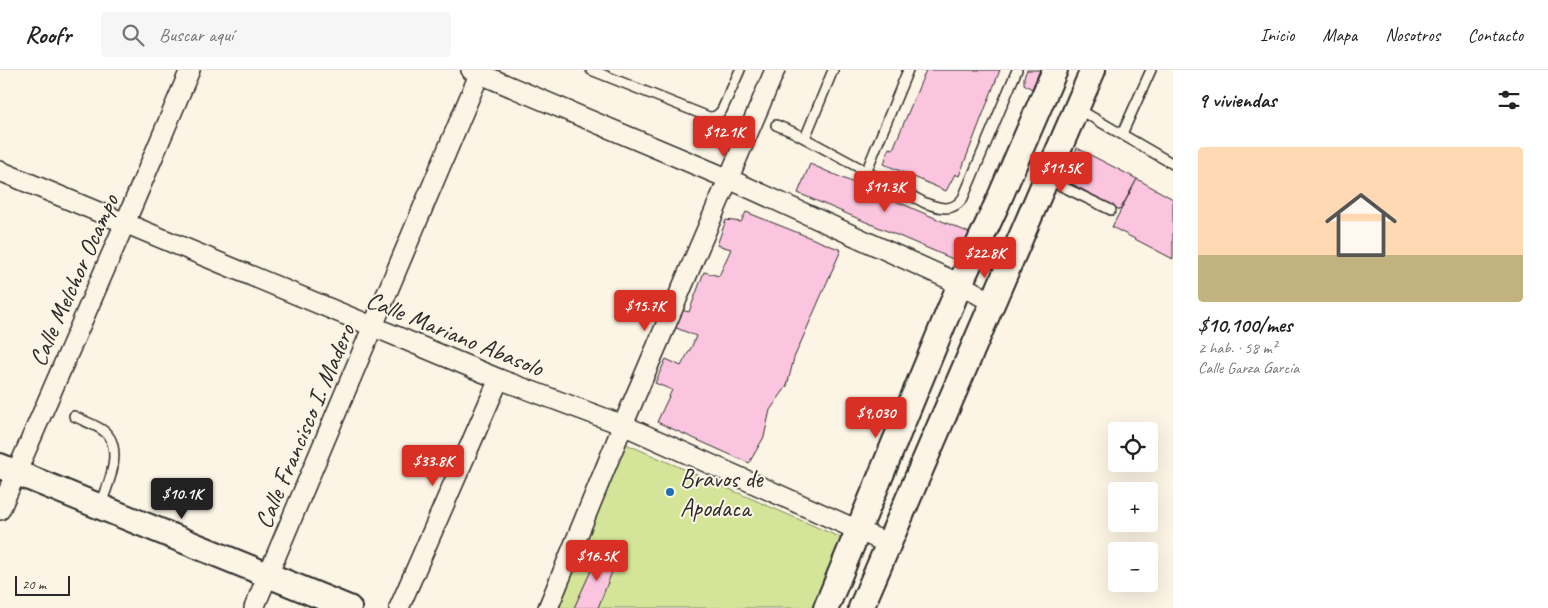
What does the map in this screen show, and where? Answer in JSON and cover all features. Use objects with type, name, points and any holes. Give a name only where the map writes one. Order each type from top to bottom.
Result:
[{"type":"street","name":"Calle Melchor Ocampo","points":[[0,510],[8,470],[125,223],[190,70]]},
{"type":"street","points":[[548,608],[623,425],[775,70]]},
{"type":"street","points":[[826,608],[860,530],[960,284],[1055,70]]},
{"type":"street","points":[[861,608],[1047,179],[1092,70]]},
{"type":"street","points":[[477,71],[729,179],[960,284],[993,303]]},
{"type":"street","name":"Calle Francisco I. Madero","points":[[254,608],[477,71]]},
{"type":"street","name":"Calle Mariano Abasolo","points":[[0,171],[499,379],[623,425],[889,544]]},
{"type":"street","points":[[399,608],[499,379]]},
{"type":"street","points":[[8,470],[349,608]]},
{"type":"lane","points":[[591,70],[709,117],[714,117],[722,110],[740,70]]},
{"type":"lane","points":[[805,138],[832,70]]},
{"type":"lane","points":[[866,172],[908,70]]},
{"type":"lane","points":[[776,124],[903,192],[930,204],[949,208],[959,204],[963,198],[1017,70]]},
{"type":"lane","points":[[1122,134],[1151,70]]},
{"type":"lane","points":[[1077,108],[1173,164]]},
{"type":"lane","points":[[1047,179],[1111,210]]},
{"type":"lane","points":[[74,416],[104,432],[113,442],[115,455],[100,507]]},
{"type":"green space","name":"Bravos de Apodaca","points":[[624,443],[846,540],[818,608],[559,608]]},
{"type":"building","points":[[926,70],[1000,70],[959,176],[955,174],[946,191],[884,164],[889,148],[893,149]]},
{"type":"building","points":[[1027,70],[1040,70],[1032,89],[1024,84]]},
{"type":"building","points":[[1077,148],[1137,179],[1120,210],[1063,179]]},
{"type":"building","points":[[810,164],[972,234],[960,262],[798,193]]},
{"type":"building","points":[[1137,179],[1173,199],[1173,259],[1112,227]]},
{"type":"building","points":[[746,212],[841,250],[794,358],[787,386],[770,410],[764,437],[749,463],[657,422],[672,390],[655,383],[666,359],[681,366],[692,346],[696,336],[674,327],[681,310],[689,312],[704,272],[719,276],[731,249],[717,245],[726,220],[741,222]]},
{"type":"building","points":[[600,551],[617,559],[598,608],[574,608]]},
{"type":"place","name":"Bravos de Apodaca","points":[[670,492]]}]
